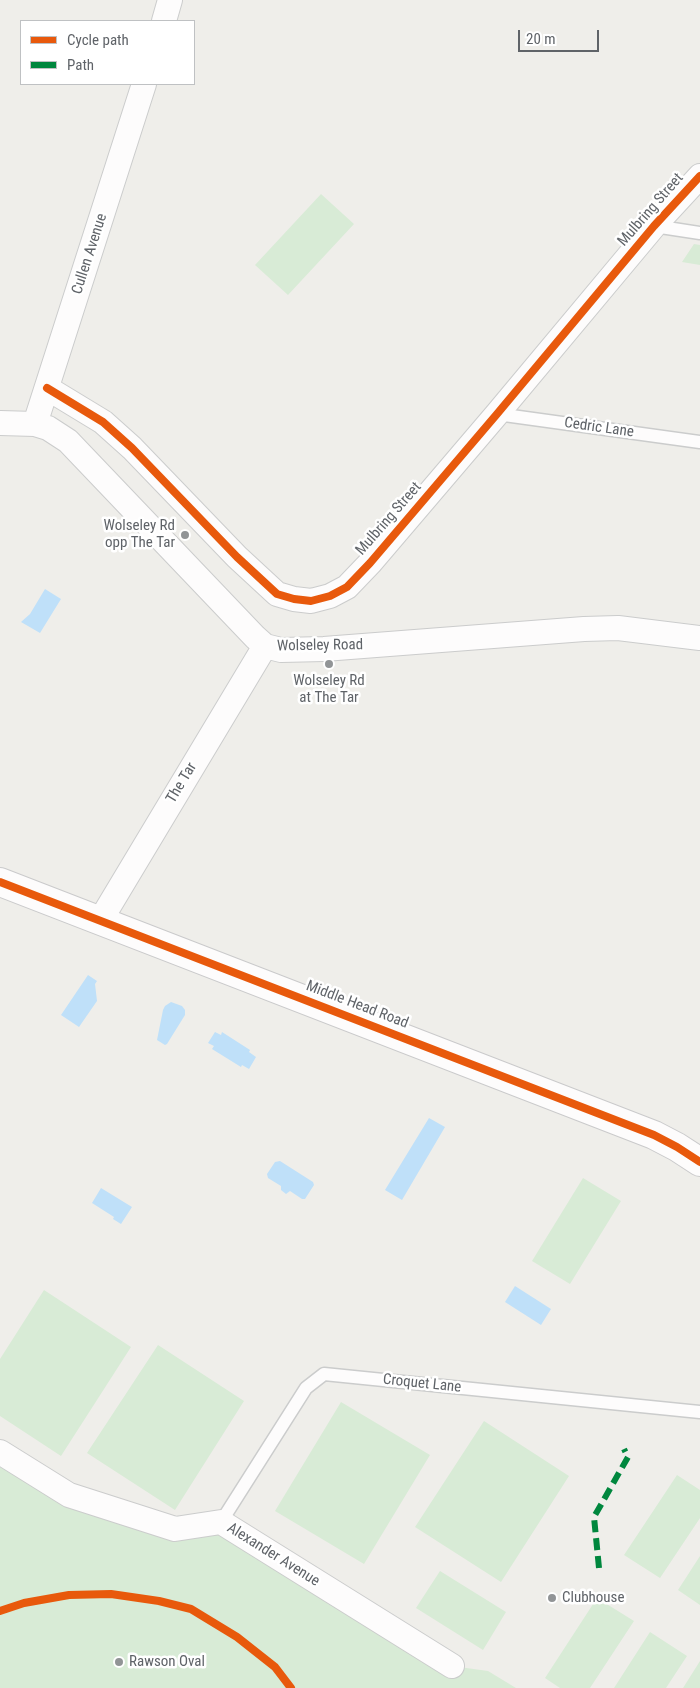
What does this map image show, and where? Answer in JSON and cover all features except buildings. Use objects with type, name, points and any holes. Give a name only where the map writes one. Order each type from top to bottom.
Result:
[{"type":"street","points":[[164,20],[170,0]]},
{"type":"street","name":"Cullen Avenue","points":[[35,424],[144,85]]},
{"type":"street","name":"Mulbring Street","points":[[47,388],[103,422],[132,448],[237,557],[277,594],[294,600],[311,601],[330,596],[347,587],[497,414],[654,226],[696,186]]},
{"type":"street","name":"Wolseley Road","points":[[0,423],[35,424],[53,431],[78,450],[255,637],[266,646],[281,650],[324,649],[584,628],[618,628],[700,638]]},
{"type":"street","name":"The Tar","points":[[100,920],[266,646]]},
{"type":"street","name":"Middle Head Road","points":[[0,882],[654,1135],[699,1159]]},
{"type":"street","name":"Alexander Avenue","points":[[0,1452],[69,1495],[78,1498],[175,1528],[221,1522],[452,1666]]},
{"type":"lane","points":[[654,226],[700,233]]},
{"type":"lane","name":"Cedric Lane","points":[[497,414],[700,442]]},
{"type":"lane","name":"Croquet Lane","points":[[221,1522],[306,1388],[324,1374],[700,1412]]},
{"type":"green space","points":[[321,194],[354,224],[288,295],[255,265]]},
{"type":"green space","points":[[694,244],[700,245],[700,265],[682,262]]},
{"type":"green space","points":[[583,1178],[621,1201],[570,1284],[532,1261]]},
{"type":"green space","points":[[44,1290],[131,1347],[61,1456],[0,1416],[0,1359]]},
{"type":"green space","points":[[158,1345],[244,1401],[175,1510],[87,1453]]},
{"type":"green space","points":[[341,1402],[430,1455],[364,1564],[275,1511]]},
{"type":"green space","points":[[484,1421],[569,1476],[501,1582],[415,1527]]},
{"type":"green space","points":[[0,1452],[175,1528],[221,1522],[452,1666],[488,1671],[516,1688],[0,1688]]},
{"type":"green space","points":[[677,1475],[700,1490],[700,1518],[660,1578],[624,1555]]},
{"type":"green space","points":[[700,1556],[700,1605],[678,1590]]},
{"type":"green space","points":[[440,1571],[506,1612],[483,1650],[416,1608]]},
{"type":"green space","points":[[597,1598],[634,1621],[590,1688],[560,1688],[545,1678]]},
{"type":"green space","points":[[650,1632],[687,1656],[666,1688],[614,1688]]},
{"type":"green space","points":[[700,1661],[700,1688],[683,1688]]},
{"type":"water","points":[[45,589],[61,599],[40,633],[21,622],[30,614]]},
{"type":"water","points":[[88,975],[97,981],[95,984],[97,1001],[79,1027],[61,1015]]},
{"type":"water","points":[[171,1002],[182,1006],[185,1010],[185,1015],[165,1045],[157,1040],[163,1010]]},
{"type":"water","points":[[215,1032],[221,1035],[222,1032],[250,1050],[249,1052],[256,1057],[249,1069],[242,1065],[241,1067],[212,1049],[214,1046],[208,1043]]},
{"type":"water","points":[[429,1118],[445,1127],[402,1200],[385,1190]]},
{"type":"water","points":[[280,1161],[313,1182],[314,1185],[305,1199],[290,1191],[286,1194],[281,1190],[281,1186],[268,1178],[267,1174],[275,1162]]},
{"type":"water","points":[[101,1188],[132,1207],[121,1224],[113,1219],[114,1217],[92,1203]]},
{"type":"water","points":[[515,1286],[551,1309],[541,1325],[505,1302]]},
{"type":"marked path","points":[[599,1568],[594,1517],[628,1457],[624,1449]]},
{"type":"cycle path","points":[[47,388],[103,422],[132,448],[237,557],[277,594],[311,601],[330,596],[347,587],[370,563],[654,226],[700,176]]},
{"type":"cycle path","points":[[0,882],[654,1135],[700,1162]]},
{"type":"cycle path","points":[[0,1611],[24,1603],[69,1595],[111,1594],[159,1601],[191,1609],[237,1637],[275,1667],[291,1688]]},
{"type":"place","name":"Wolseley Rd opp The Tar","points":[[185,535]]},
{"type":"place","name":"Wolseley Rd at The Tar","points":[[329,664]]},
{"type":"place","name":"Clubhouse","points":[[552,1598]]},
{"type":"place","name":"Rawson Oval","points":[[119,1662]]}]
